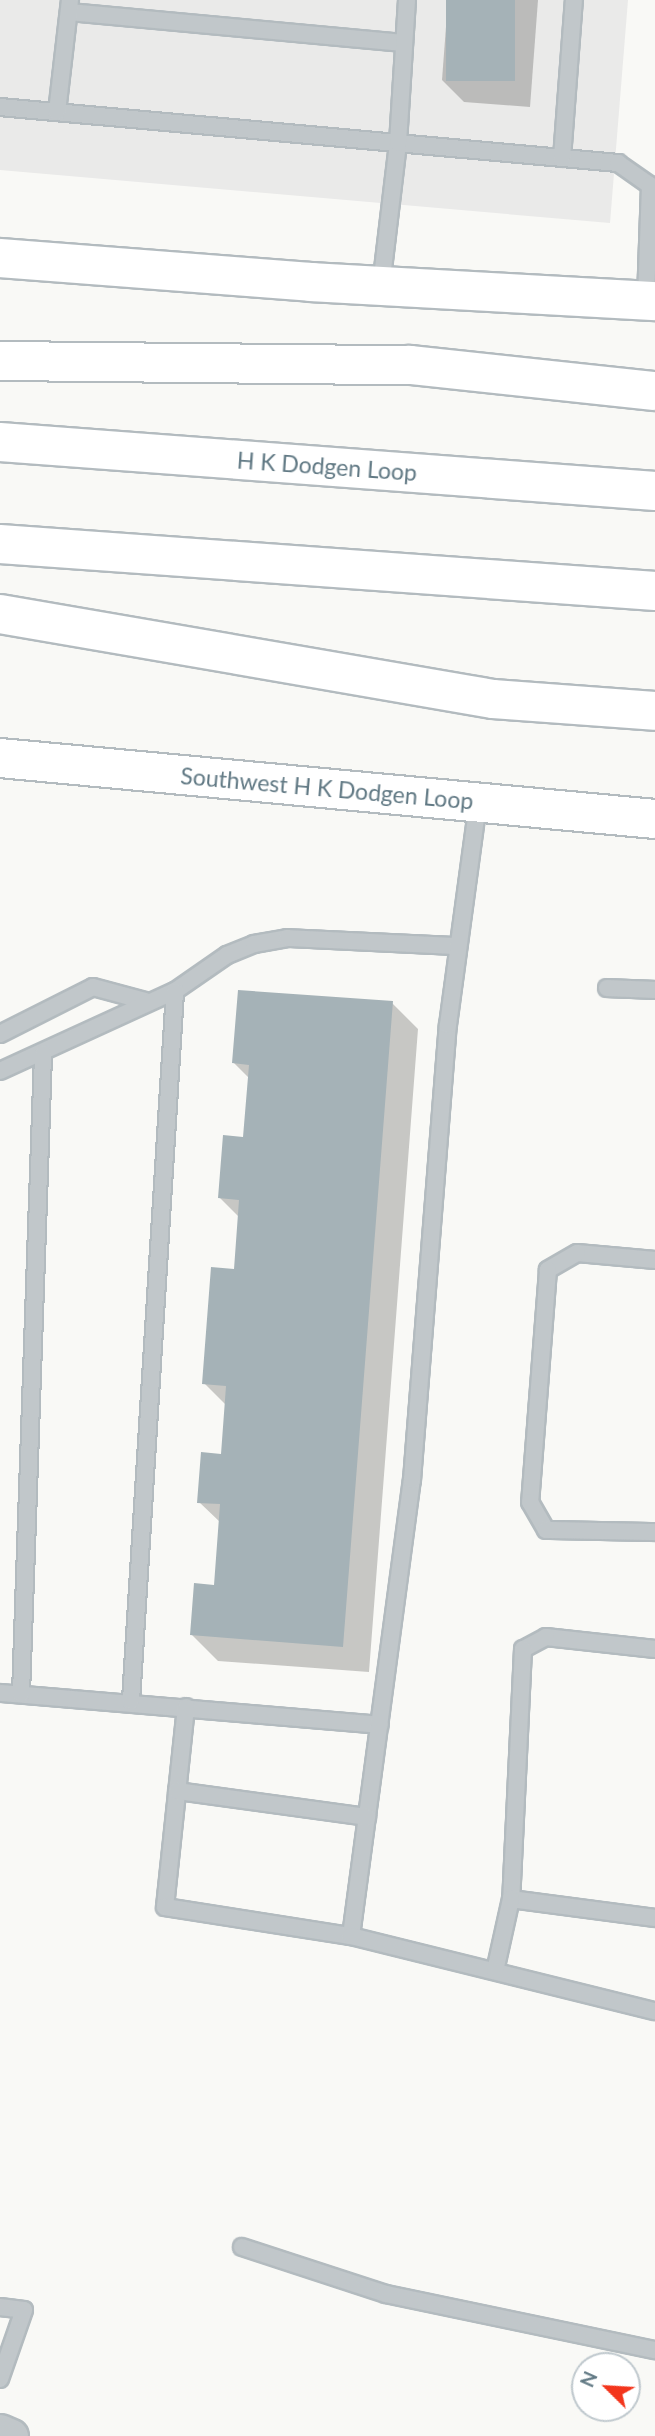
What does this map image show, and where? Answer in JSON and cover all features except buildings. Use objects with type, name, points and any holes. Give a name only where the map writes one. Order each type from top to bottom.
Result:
[{"type":"main road","points":[[0,258],[381,286],[651,300]]},
{"type":"main road","points":[[0,361],[410,365],[655,391]]},
{"type":"main road","name":"H K Dodgen Loop","points":[[0,442],[655,491]]},
{"type":"main road","points":[[0,544],[655,591]]},
{"type":"main road","points":[[0,614],[493,699],[655,711]]},
{"type":"main road","name":"Southwest H K Dodgen Loop","points":[[0,758],[655,819]]},
{"type":"street","points":[[0,2431],[11,2436]]},
{"type":"lane","points":[[381,286],[398,143],[407,0]]},
{"type":"lane","points":[[562,158],[574,0]]},
{"type":"lane","points":[[57,112],[70,6],[404,43]]},
{"type":"lane","points":[[0,107],[618,163],[650,185],[651,300]]},
{"type":"lane","points":[[351,1936],[412,1480],[457,946],[478,803]]},
{"type":"lane","points":[[0,1071],[43,1053],[145,1001],[175,991],[227,955],[286,937],[457,946]]},
{"type":"lane","points":[[0,1034],[93,987],[145,1001]]},
{"type":"lane","points":[[607,988],[655,990]]},
{"type":"lane","points":[[131,1701],[175,991]]},
{"type":"lane","points":[[21,1694],[43,1053]]},
{"type":"lane","points":[[655,1260],[578,1253],[548,1270],[530,1502],[546,1530],[655,1532]]},
{"type":"lane","points":[[495,1971],[511,1899],[523,1649],[546,1637],[655,1649]]},
{"type":"lane","points":[[0,1693],[131,1701],[380,1726]]},
{"type":"lane","points":[[186,1707],[165,1907],[351,1936],[655,2011]]},
{"type":"lane","points":[[177,1791],[367,1817]]},
{"type":"lane","points":[[511,1899],[655,1918]]},
{"type":"lane","points":[[242,2247],[386,2294],[655,2350]]},
{"type":"lane","points":[[0,2307],[24,2310],[0,2379]]},
{"type":"shaded area","points":[[0,0],[628,0],[610,223],[0,170]]}]
